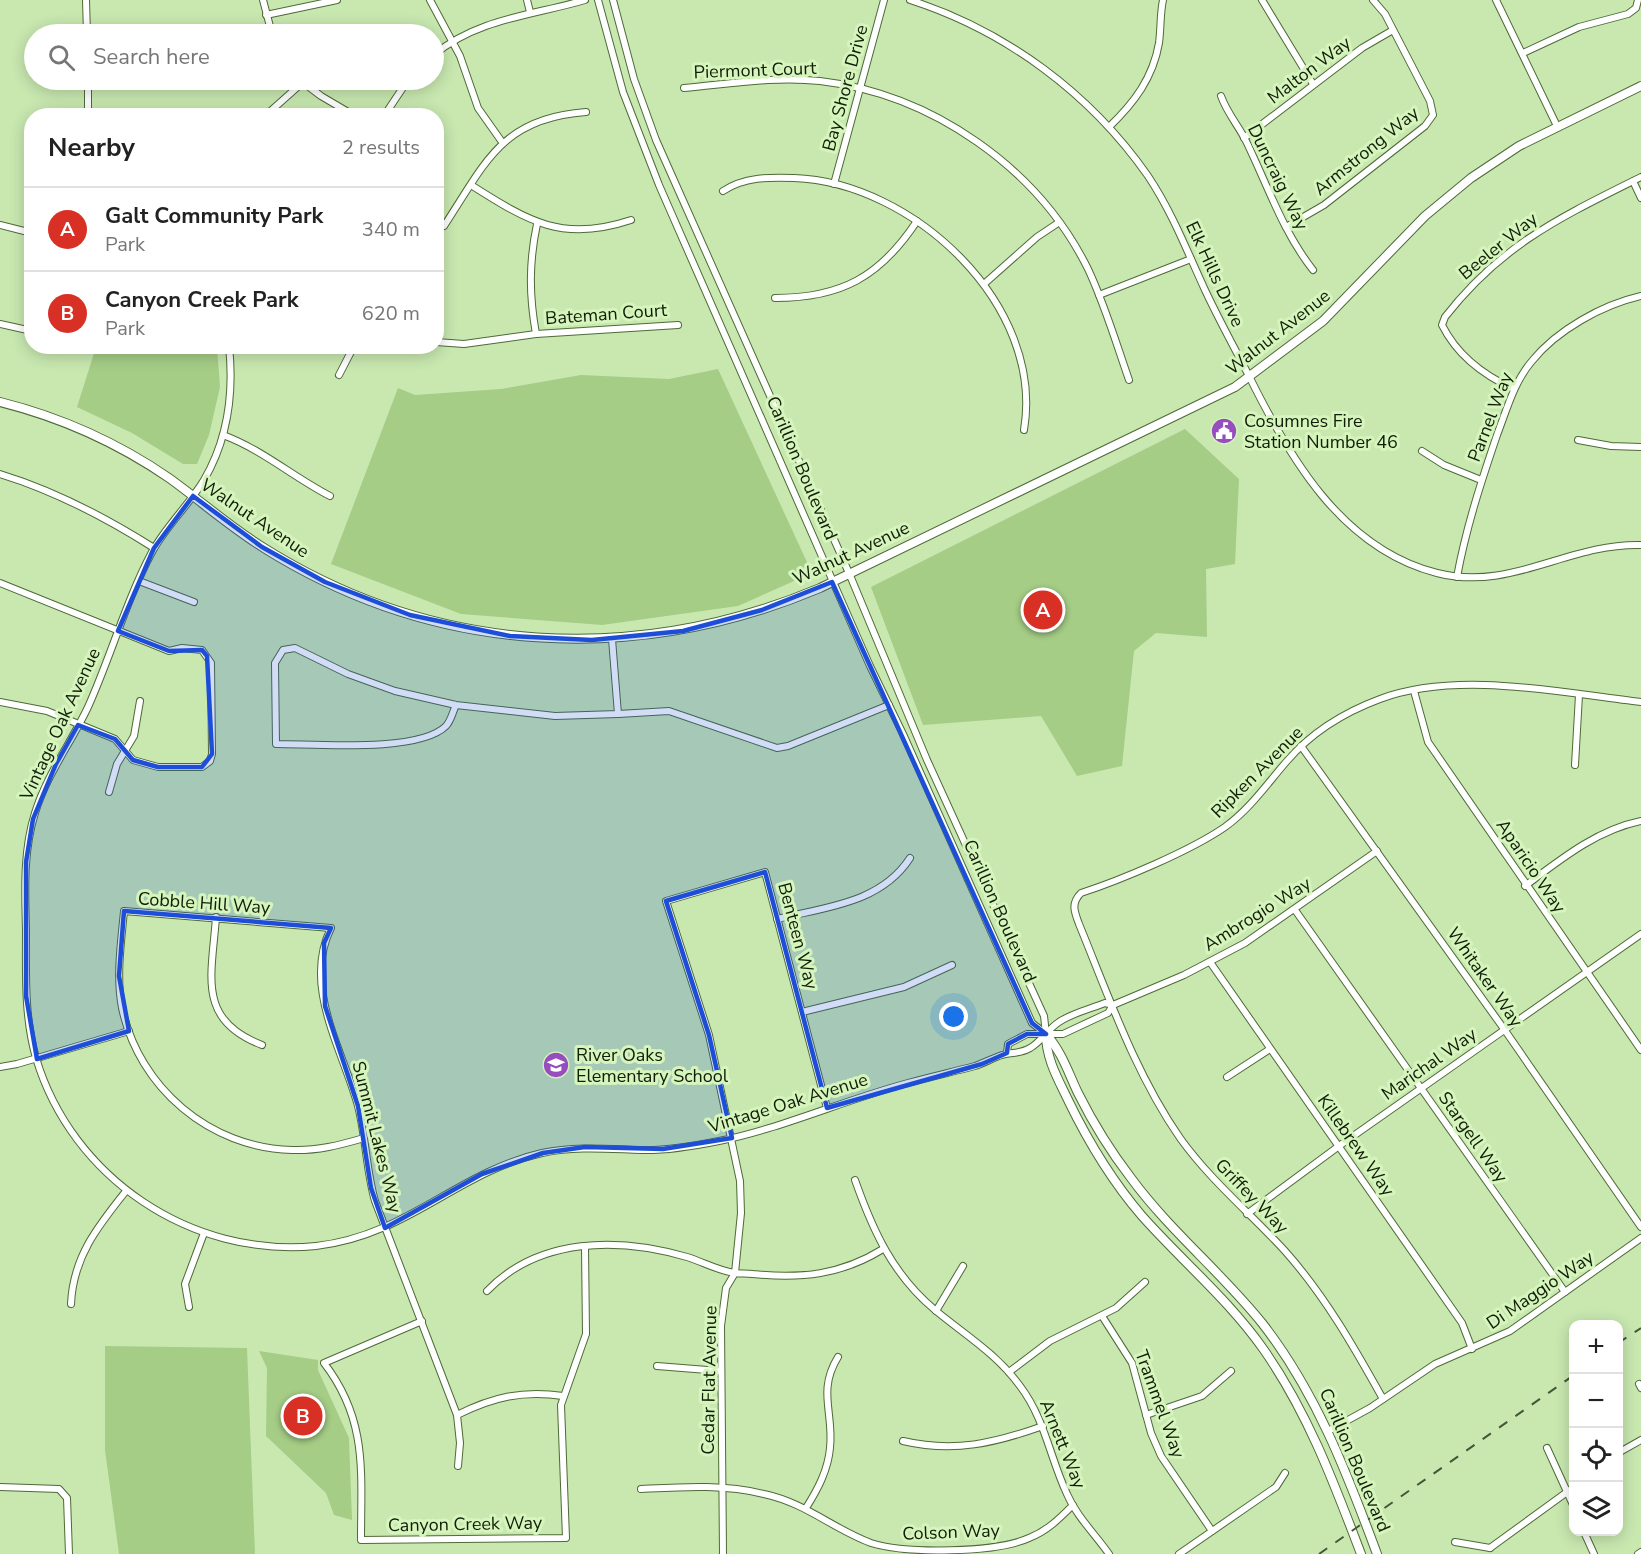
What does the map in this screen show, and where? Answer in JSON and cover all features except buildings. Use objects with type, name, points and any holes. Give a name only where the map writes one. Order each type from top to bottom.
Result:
[{"type":"street","points":[[86,0],[87,24]]},
{"type":"street","points":[[263,0],[269,24]]},
{"type":"street","points":[[266,15],[337,0]]},
{"type":"street","points":[[430,0],[443,24]]},
{"type":"street","points":[[527,0],[530,12]]},
{"type":"street","points":[[444,48],[477,29],[530,12],[585,0]]},
{"type":"street","name":"Carillion Boulevard","points":[[598,0],[623,92],[640,138],[832,582],[1032,1023],[1060,1050],[1093,1121],[1130,1177],[1167,1223],[1222,1277],[1262,1323],[1294,1369],[1328,1431],[1377,1554]]},
{"type":"street","name":"Carillion Boulevard","points":[[613,0],[634,79],[656,140],[849,573],[927,760],[1044,1016],[1046,1053],[1065,1094],[1093,1149],[1115,1181],[1142,1216],[1234,1312],[1281,1375],[1312,1429],[1361,1554]]},
{"type":"street","name":"Bay Shore Drive","points":[[834,184],[884,0]]},
{"type":"street","name":"Elk Hills Drive","points":[[910,0],[963,20],[1011,46],[1068,87],[1108,127],[1161,197],[1223,330],[1284,445],[1344,519],[1365,538],[1403,560],[1436,573],[1457,577],[1507,575],[1590,549],[1641,545]]},
{"type":"street","points":[[1108,127],[1135,99],[1151,72],[1159,41],[1163,0]]},
{"type":"street","points":[[1262,0],[1313,84]]},
{"type":"street","points":[[1373,0],[1393,30]]},
{"type":"street","points":[[1496,0],[1557,126]]},
{"type":"street","points":[[1523,54],[1579,27],[1628,14],[1636,8],[1638,0]]},
{"type":"street","points":[[444,27],[460,56],[478,108],[502,142]]},
{"type":"street","name":"Malton Way","points":[[1244,138],[1362,48],[1393,30]]},
{"type":"street","name":"Armstrong Way","points":[[1286,227],[1324,205],[1425,126],[1433,115],[1430,101],[1393,30]]},
{"type":"street","name":"Piermont Court","points":[[684,88],[796,80],[861,88],[912,106],[962,131],[1015,173],[1058,223],[1087,268],[1129,380]]},
{"type":"street","name":"Walnut Avenue","points":[[0,402],[40,413],[98,437],[146,463],[237,530],[297,568],[381,606],[440,623],[510,636],[612,639],[683,631],[762,610],[832,582],[1204,402],[1249,377],[1329,315],[1411,230],[1449,195],[1511,151],[1641,86]]},
{"type":"street","points":[[88,90],[88,108]]},
{"type":"street","points":[[273,108],[292,90]]},
{"type":"street","points":[[315,90],[343,108]]},
{"type":"street","points":[[389,108],[401,90]]},
{"type":"street","name":"Duncraig Way","points":[[1221,96],[1227,112],[1244,138],[1286,227],[1313,270]]},
{"type":"street","points":[[444,226],[502,142],[552,118],[586,112]]},
{"type":"street","name":"Beeler Way","points":[[1514,389],[1490,377],[1456,347],[1442,325],[1445,317],[1488,270],[1533,235],[1571,210],[1641,177]]},
{"type":"street","points":[[723,191],[740,182],[764,178],[799,178],[834,184],[876,198],[917,221],[956,252],[984,284],[1013,340],[1020,363],[1027,407],[1024,430]]},
{"type":"street","points":[[1633,181],[1641,198]]},
{"type":"street","points":[[471,185],[537,224],[561,229],[600,229],[631,220]]},
{"type":"street","points":[[775,298],[822,295],[860,280],[879,267],[893,253],[917,221]]},
{"type":"street","points":[[984,284],[1037,237],[1058,223]]},
{"type":"street","points":[[536,334],[530,285],[530,263],[537,224]]},
{"type":"street","points":[[0,225],[24,231]]},
{"type":"street","points":[[1099,295],[1191,259]]},
{"type":"street","name":"Parnel Way","points":[[1457,577],[1464,534],[1481,480],[1514,389],[1533,359],[1558,336],[1617,303],[1641,296]]},
{"type":"street","points":[[0,324],[24,329]]},
{"type":"street","name":"Bateman Court","points":[[444,342],[482,343],[536,334],[678,325]]},
{"type":"street","name":"Vintage Oak Avenue","points":[[230,354],[232,381],[224,435],[206,478],[154,548],[78,725],[48,778],[28,838],[25,879],[26,996],[37,1059],[53,1101],[71,1131],[92,1158],[126,1191],[163,1215],[204,1233],[249,1244],[295,1247],[340,1242],[385,1228],[425,1209],[482,1174],[543,1153],[585,1147],[663,1149],[732,1138],[903,1084],[982,1064],[1007,1053],[1015,1054],[1033,1047],[1046,1034]]},
{"type":"street","points":[[339,375],[350,354]]},
{"type":"street","points":[[224,435],[263,452],[297,478],[330,496]]},
{"type":"street","points":[[1578,440],[1611,446],[1641,447]]},
{"type":"street","points":[[1422,451],[1444,465],[1481,480]]},
{"type":"street","points":[[0,474],[41,488],[96,513],[154,548]]},
{"type":"street","points":[[139,581],[194,602]]},
{"type":"street","points":[[0,583],[169,651],[182,648],[202,650],[211,663],[212,754],[210,761],[202,767],[158,767],[133,760],[115,738],[47,711],[0,702]]},
{"type":"street","points":[[612,639],[618,714]]},
{"type":"street","points":[[456,705],[448,725],[431,736],[388,744],[276,744],[275,663],[283,650],[295,648],[348,674],[376,684],[456,705],[555,716],[669,711],[777,748],[788,746],[889,705]]},
{"type":"street","name":"Ripken Avenue","points":[[1113,1005],[1073,908],[1075,899],[1081,893],[1198,843],[1225,827],[1246,809],[1301,746],[1327,726],[1380,699],[1414,691],[1472,686],[1641,702]]},
{"type":"street","name":"Aparicio Way","points":[[1414,691],[1428,742],[1641,1050]]},
{"type":"street","points":[[1575,765],[1579,695]]},
{"type":"street","points":[[109,792],[117,764],[126,753],[134,735],[140,701]]},
{"type":"street","name":"Whitaker Way","points":[[1301,746],[1504,1029],[1641,1227]]},
{"type":"street","points":[[1526,886],[1572,850],[1621,825],[1641,821]]},
{"type":"street","name":"Ambrogio Way","points":[[1046,1034],[1063,1034],[1108,1013],[1113,1005],[1210,962],[1245,943],[1377,851]]},
{"type":"street","points":[[777,919],[867,896],[894,878],[910,858]]},
{"type":"street","name":"Benteen Way","points":[[666,901],[765,872],[828,1108]]},
{"type":"street","name":"Cedar Flat Avenue","points":[[666,901],[709,1035],[717,1084],[732,1138],[741,1197],[735,1274],[726,1288],[720,1371],[723,1554]]},
{"type":"street","name":"Stargell Way","points":[[1295,910],[1565,1292]]},
{"type":"street","name":"Cobble Hill Way","points":[[331,928],[124,911],[119,975],[123,1009],[129,1031],[144,1064],[164,1091],[192,1116],[227,1136],[260,1146],[293,1150],[327,1148],[364,1138]]},
{"type":"street","points":[[216,917],[211,983],[215,1006],[232,1031],[262,1045]]},
{"type":"street","name":"Summit Lakes Way","points":[[331,928],[324,943],[322,966],[325,1006],[352,1085],[364,1138],[371,1188],[457,1415],[460,1443],[458,1466]]},
{"type":"street","name":"Marichal Way","points":[[1247,1214],[1420,1088],[1641,934]]},
{"type":"street","name":"Killebrew Way","points":[[1210,962],[1462,1323],[1472,1349]]},
{"type":"street","points":[[802,1012],[904,987],[951,965]]},
{"type":"street","name":"Ambrogio Way","points":[[1046,1034],[1058,1022],[1105,1003],[1113,1005]]},
{"type":"street","name":"Griffey Way","points":[[1113,1005],[1130,1050],[1162,1110],[1207,1172],[1285,1251],[1327,1305],[1383,1399]]},
{"type":"street","points":[[0,1067],[37,1059],[129,1031]]},
{"type":"street","name":"Vintage Oak Avenue","points":[[1007,1053],[1008,1044],[1027,1034],[1046,1034]]},
{"type":"street","points":[[1227,1077],[1270,1050]]},
{"type":"street","name":"Arnett Way","points":[[855,1180],[883,1250],[907,1283],[936,1311],[980,1342],[1009,1372],[1027,1397],[1043,1426],[1061,1482],[1072,1505],[1109,1554]]},
{"type":"street","points":[[71,1304],[75,1277],[84,1250],[97,1228],[126,1191]]},
{"type":"street","points":[[189,1307],[185,1284],[204,1233]]},
{"type":"street","name":"Di Maggio Way","points":[[1328,1431],[1383,1399],[1435,1364],[1510,1331],[1641,1238]]},
{"type":"street","points":[[488,1291],[508,1272],[531,1259],[556,1250],[618,1245],[652,1249],[735,1274],[777,1278],[810,1277],[847,1268],[883,1250]]},
{"type":"street","name":"Canyon Creek Way","points":[[422,1321],[324,1363],[345,1394],[357,1427],[362,1461],[361,1540],[566,1538],[561,1413],[563,1396],[580,1358],[586,1334],[585,1247]]},
{"type":"street","points":[[936,1311],[963,1266]]},
{"type":"street","points":[[1009,1372],[1050,1341],[1116,1308],[1144,1282]]},
{"type":"street","name":"Trammel Way","points":[[1102,1316],[1132,1363],[1155,1444],[1167,1467],[1212,1531]]},
{"type":"street","points":[[806,1508],[821,1481],[828,1460],[831,1431],[826,1394],[831,1372],[838,1357]]},
{"type":"street","points":[[657,1366],[720,1371]]},
{"type":"street","points":[[1146,1415],[1202,1396],[1232,1371]]},
{"type":"street","points":[[457,1415],[481,1403],[509,1395],[535,1393],[563,1396]]},
{"type":"street","points":[[903,1441],[938,1448],[969,1447],[996,1442],[1043,1426]]},
{"type":"street","points":[[1623,1450],[1641,1440]]},
{"type":"street","points":[[1547,1448],[1569,1496]]},
{"type":"street","points":[[1179,1554],[1276,1487],[1285,1473]]},
{"type":"street","name":"Colson Way","points":[[641,1489],[722,1486],[763,1494],[806,1508],[856,1536],[892,1548],[921,1550],[1008,1546],[1044,1530],[1072,1505]]},
{"type":"street","points":[[0,1487],[59,1489],[64,1492],[67,1498],[69,1554]]},
{"type":"street","points":[[1455,1542],[1491,1551],[1567,1492]]},
{"type":"street","points":[[1586,1536],[1594,1554]]},
{"type":"street","points":[[1008,1546],[1008,1554]]},
{"type":"highlighted area","points":[[193,496],[262,547],[325,582],[410,615],[510,636],[592,640],[683,631],[762,610],[832,582],[1032,1023],[1046,1034],[1027,1034],[1008,1044],[1007,1053],[982,1064],[827,1108],[765,872],[666,901],[709,1035],[732,1138],[663,1149],[585,1147],[543,1153],[482,1174],[385,1228],[371,1188],[358,1106],[325,1006],[324,943],[331,928],[124,911],[119,976],[129,1031],[37,1059],[26,996],[26,862],[33,819],[56,764],[78,725],[115,739],[133,760],[158,767],[202,767],[212,754],[207,656],[202,650],[169,651],[118,631],[154,548]]},
{"type":"green space","points":[[94,354],[218,354],[220,387],[209,435],[197,464],[183,464],[132,433],[77,407]]},
{"type":"green space","points":[[718,369],[812,573],[738,606],[602,625],[461,614],[331,564],[398,388],[415,395],[501,389],[581,375],[669,379]]},
{"type":"green space","points":[[1185,429],[1239,479],[1235,564],[1206,569],[1207,637],[1156,633],[1134,651],[1122,766],[1077,776],[1041,716],[923,725],[871,587]]},
{"type":"green space","points":[[105,1346],[247,1348],[255,1554],[119,1554],[105,1450]]},
{"type":"green space","points":[[259,1351],[318,1360],[318,1370],[349,1438],[352,1520],[334,1515],[326,1493],[266,1436],[267,1368]]},
{"type":"railway","points":[[1623,1340],[1641,1328]]},
{"type":"railway","points":[[1319,1554],[1569,1379]]},
{"type":"place","name":"Cosumnes Fire Station Number 46","points":[[1224,431]]},
{"type":"place","name":"Galt Community Park","points":[[1043,610]]},
{"type":"place","name":"River Oaks Elementary School","points":[[556,1065]]},
{"type":"place","name":"Canyon Creek Park","points":[[303,1416]]}]
